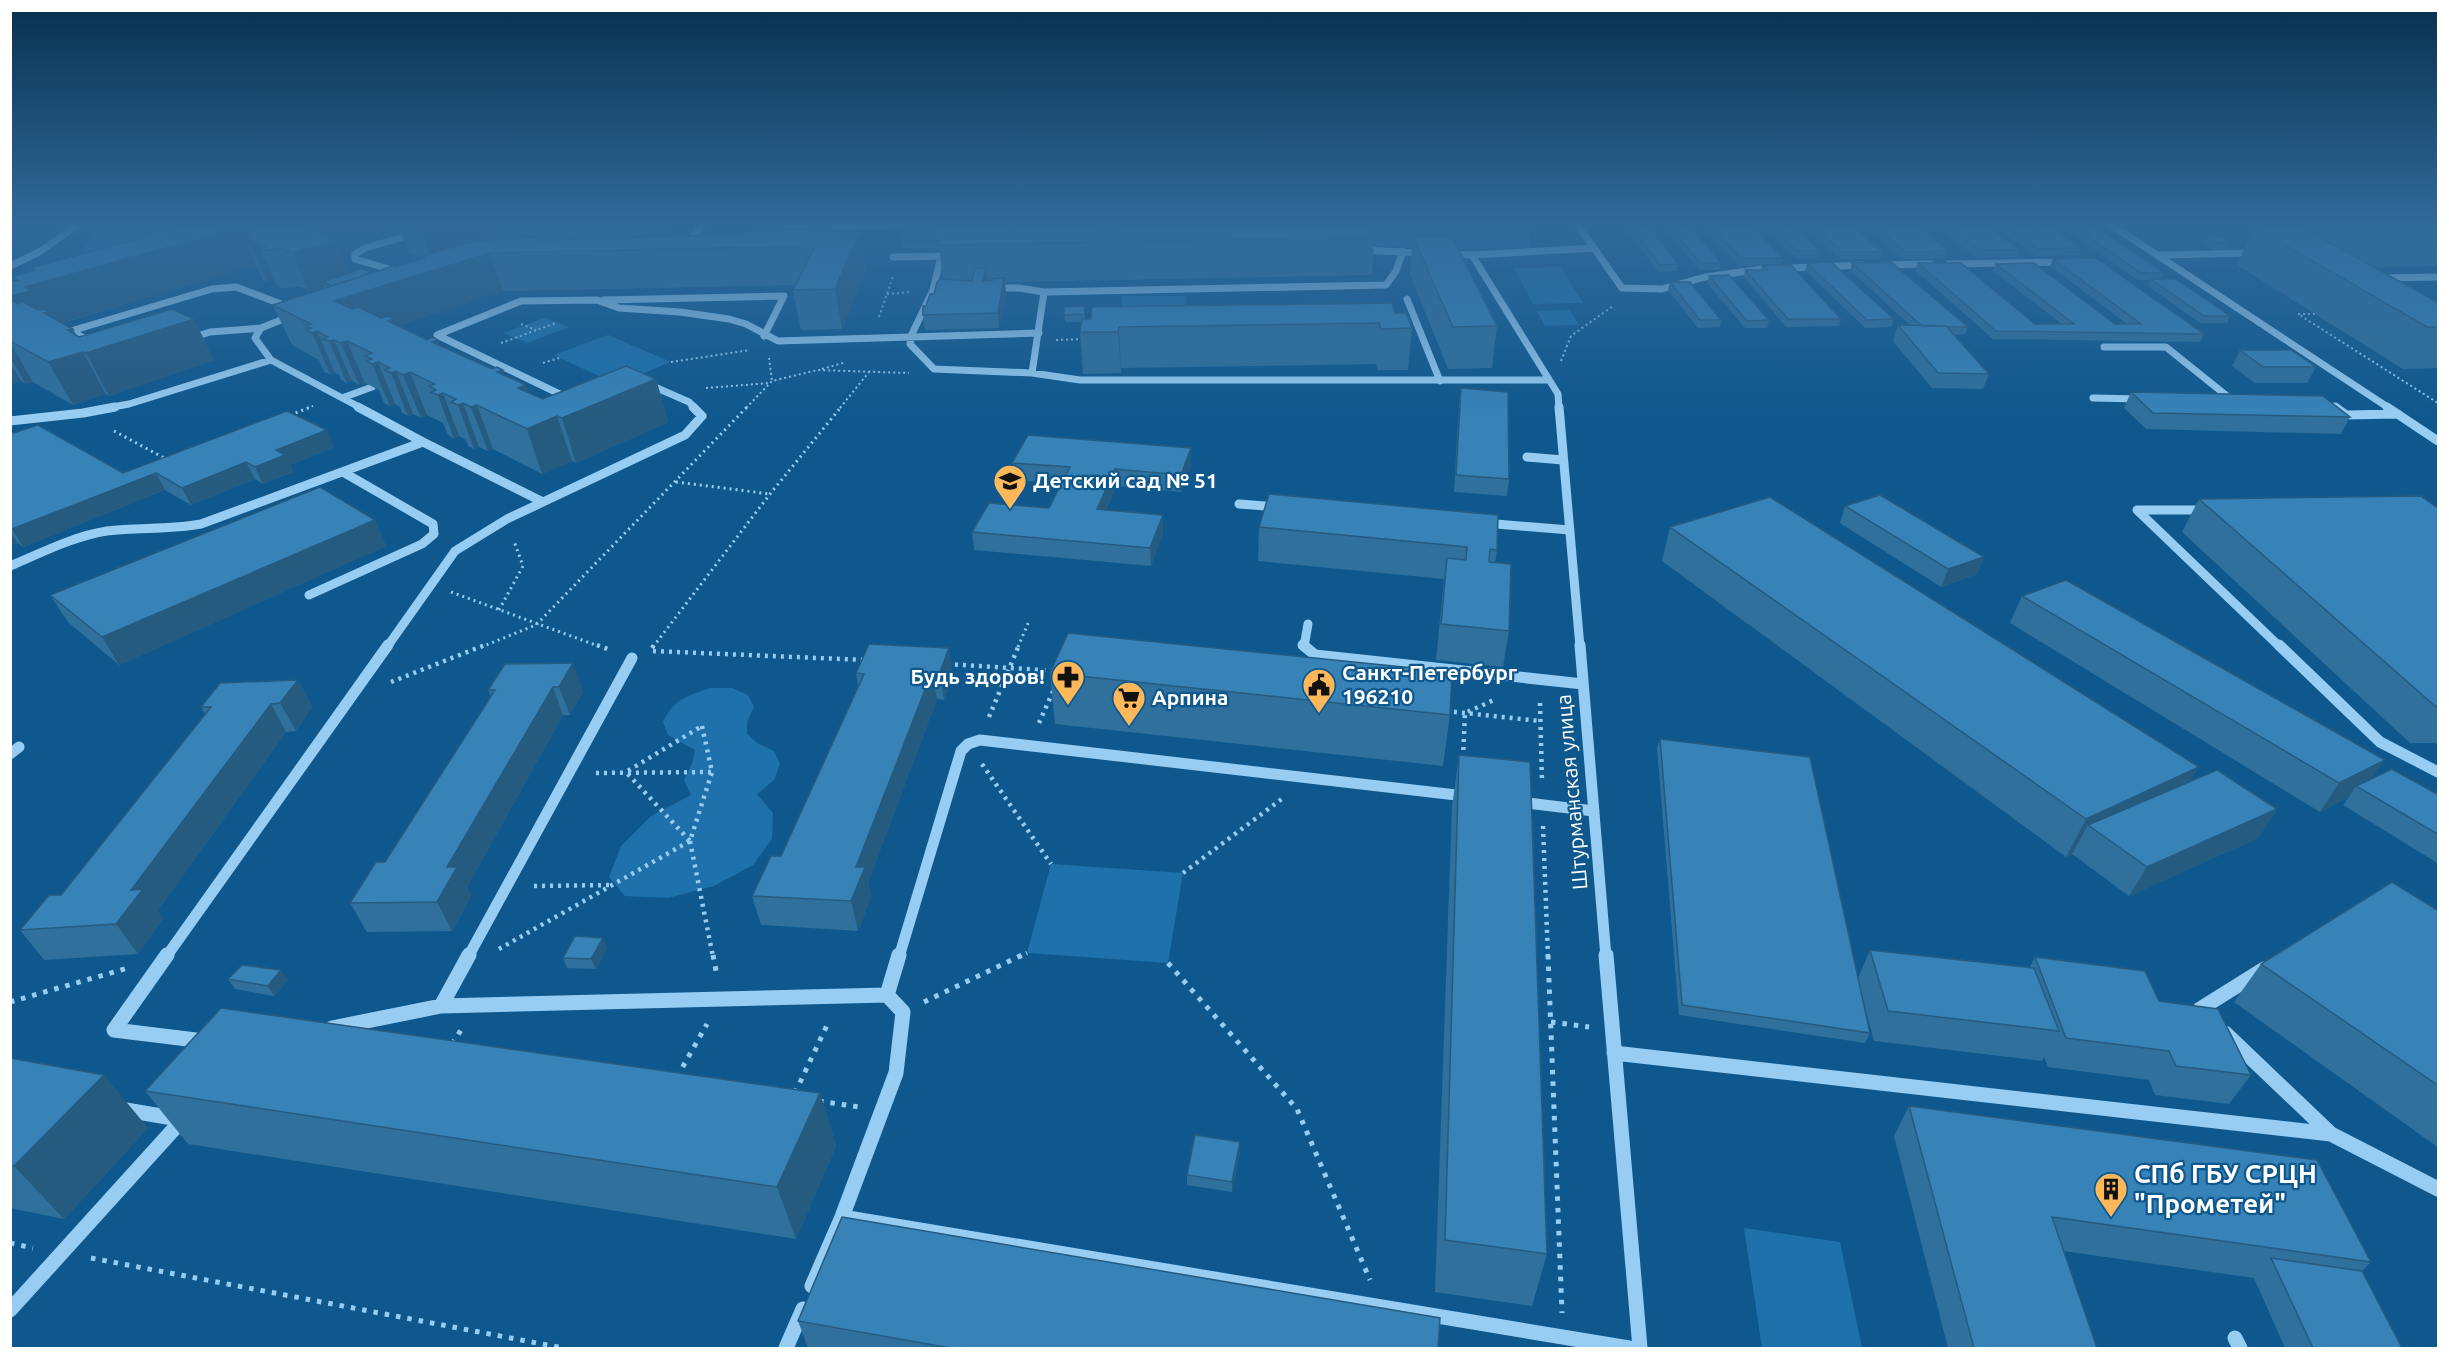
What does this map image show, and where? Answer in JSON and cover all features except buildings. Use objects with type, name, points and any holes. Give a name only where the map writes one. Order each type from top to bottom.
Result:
[{"type":"street","points":[[100,346],[71,331],[225,287]]},
{"type":"street","points":[[179,341],[210,332],[261,328],[302,311],[237,287]]},
{"type":"street","points":[[986,289],[1019,288],[1044,292],[1268,287]]},
{"type":"street","name":"Штурманская улица","points":[[1492,287],[1558,394],[1640,1348]]},
{"type":"street","points":[[1622,288],[1668,287]]},
{"type":"street","points":[[2209,287],[2439,441]]},
{"type":"street","points":[[944,290],[933,290],[911,336],[910,344],[934,369],[1032,373],[1080,380],[1549,380]]},
{"type":"street","points":[[1032,373],[1044,292]]},
{"type":"street","points":[[579,403],[470,355],[437,335],[521,301],[784,296],[764,336]]},
{"type":"street","points":[[597,300],[604,304],[625,308],[673,311],[742,323],[778,341],[911,336],[1038,337]]},
{"type":"street","points":[[1407,300],[1440,381]]},
{"type":"street","points":[[261,328],[255,338],[271,360],[423,442],[543,502]]},
{"type":"street","points":[[71,339],[81,336]]},
{"type":"street","points":[[2104,347],[2166,347],[2232,400]]},
{"type":"street","points":[[10,421],[83,414],[129,404],[271,360]]},
{"type":"street","points":[[213,1042],[114,1030],[455,551],[507,519],[685,435],[702,416],[689,402],[646,383],[637,387]]},
{"type":"street","points":[[344,399],[376,389]]},
{"type":"street","points":[[2093,398],[2151,399]]},
{"type":"street","points":[[2221,399],[2244,400]]},
{"type":"street","points":[[2327,401],[2346,415],[2398,414]]},
{"type":"street","points":[[10,566],[85,536],[109,531],[174,529],[201,524],[423,442]]},
{"type":"street","points":[[1527,457],[1563,460]]},
{"type":"street","points":[[309,595],[422,544],[434,534],[434,524],[343,472]]},
{"type":"street","points":[[1239,504],[1286,508]]},
{"type":"street","points":[[2219,510],[2137,510],[2380,742],[2439,772]]},
{"type":"street","points":[[1475,523],[1570,530]]},
{"type":"street","points":[[1308,624],[1304,646],[1315,655],[1583,684]]},
{"type":"street","points":[[441,1006],[632,658]]},
{"type":"street","points":[[887,995],[961,751],[968,744],[980,740],[1467,796]]},
{"type":"street","points":[[1507,801],[1593,811]]},
{"type":"street","points":[[2280,958],[2200,1009],[2331,1134],[2439,1189]]},
{"type":"street","points":[[322,1030],[441,1006],[887,995],[903,1012],[896,1073],[842,1217],[786,1348]]},
{"type":"street","points":[[1614,1053],[2331,1134]]},
{"type":"street","points":[[10,1310],[187,1115],[102,1106]]},
{"type":"street","points":[[842,1217],[1629,1348]]},
{"type":"path","points":[[282,305],[309,297],[327,287]]},
{"type":"path","points":[[872,338],[887,287]]},
{"type":"path","points":[[1549,380],[1560,373],[1562,359],[1571,336],[1615,304],[1622,288]]},
{"type":"path","points":[[2315,314],[2298,314],[2439,403]]},
{"type":"path","points":[[516,338],[555,323]]},
{"type":"path","points":[[525,326],[536,330]]},
{"type":"path","points":[[1038,337],[1092,338]]},
{"type":"path","points":[[767,347],[772,382]]},
{"type":"path","points":[[671,362],[757,349]]},
{"type":"path","points":[[544,363],[559,358]]},
{"type":"path","points":[[704,389],[772,382],[818,370],[901,374],[934,369]]},
{"type":"path","points":[[652,649],[770,494],[869,372]]},
{"type":"path","points":[[352,696],[536,625],[772,382]]},
{"type":"path","points":[[286,416],[344,399]]},
{"type":"path","points":[[83,414],[170,461]]},
{"type":"path","points":[[676,482],[770,494]]},
{"type":"path","points":[[499,610],[523,566]]},
{"type":"path","points":[[433,585],[536,625],[632,658],[650,651],[871,660]]},
{"type":"path","points":[[980,740],[1029,621]]},
{"type":"path","points":[[940,663],[1061,671],[1029,746]]},
{"type":"path","points":[[1539,680],[1563,1338]]},
{"type":"path","points":[[1441,711],[1540,722]]},
{"type":"path","points":[[1465,713],[1467,796]]},
{"type":"path","points":[[626,772],[702,726],[712,772],[690,841],[721,999],[675,1081],[687,1082]]},
{"type":"path","points":[[983,765],[1051,864]]},
{"type":"path","points":[[626,772],[690,841]]},
{"type":"path","points":[[568,773],[712,772]]},
{"type":"path","points":[[1183,873],[1287,795]]},
{"type":"path","points":[[459,972],[690,841]]},
{"type":"path","points":[[506,886],[613,885]]},
{"type":"path","points":[[933,998],[1027,953]]},
{"type":"path","points":[[10,1002],[166,957]]},
{"type":"path","points":[[1168,963],[1297,1109],[1365,1270]]},
{"type":"path","points":[[804,1099],[793,1097],[840,996]]},
{"type":"path","points":[[460,1050],[448,1048],[480,1005]]},
{"type":"path","points":[[1551,1022],[1612,1030]]},
{"type":"path","points":[[815,1100],[882,1110]]},
{"type":"path","points":[[10,1243],[562,1348]]},
{"type":"shaded area","points":[[1524,287],[1573,287],[1583,303],[1533,304]]},
{"type":"shaded area","points":[[1122,296],[1186,296],[1185,319],[1120,319]]},
{"type":"shaded area","points":[[1570,310],[1579,325],[1545,326],[1537,311]]},
{"type":"shaded area","points":[[545,318],[569,327],[527,343],[503,333]]},
{"type":"shaded area","points":[[608,335],[671,362],[616,384],[554,355]]},
{"type":"shaded area","points":[[710,688],[732,688],[748,695],[754,707],[747,722],[747,734],[757,743],[774,751],[780,764],[774,780],[757,794],[773,813],[772,839],[753,865],[714,886],[668,898],[625,896],[609,877],[621,846],[651,816],[691,795],[684,780],[692,764],[695,750],[668,735],[663,722],[677,703],[688,696]]},
{"type":"shaded area","points":[[1051,864],[1183,873],[1168,963],[1027,953]]},
{"type":"shaded area","points":[[1744,1228],[1840,1242],[1862,1348],[1762,1348]]},
{"type":"place","name":"Детский сад № 51","points":[[1010,510]]},
{"type":"place","name":"Будь здоров!","points":[[1068,706]]},
{"type":"place","name":"Санкт-Петербург 196210","points":[[1319,714]]},
{"type":"place","name":"Арпина","points":[[1129,727]]},
{"type":"place","name":"СПб ГБУ СРЦН \"Прометей\"","points":[[2111,1218]]}]
